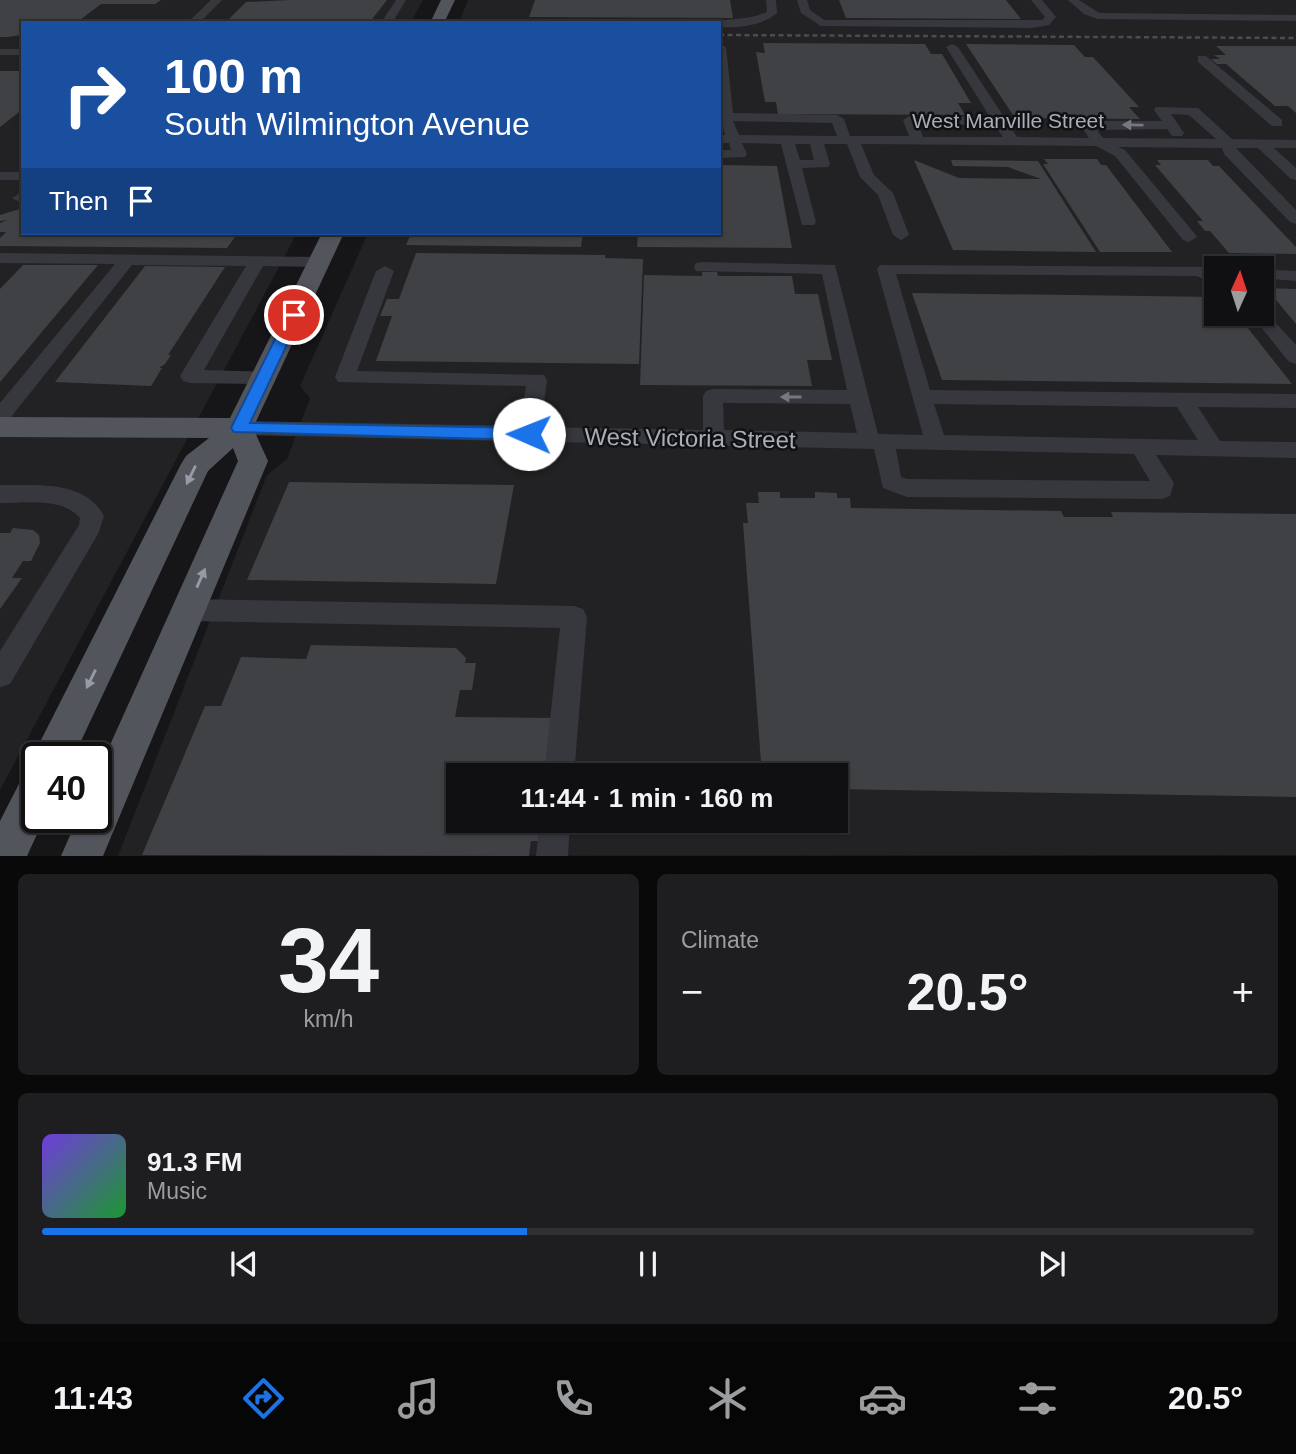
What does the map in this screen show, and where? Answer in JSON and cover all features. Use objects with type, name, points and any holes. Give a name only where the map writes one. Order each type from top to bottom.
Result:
[{"type":"main road","points":[[438,21],[448,0]]},
{"type":"main road","points":[[61,742],[196,464],[239,428],[332,235]]},
{"type":"main road","name":"West Victoria Street","points":[[0,427],[239,428]]},
{"type":"main road","points":[[82,856],[253,461],[239,428]]},
{"type":"main road","points":[[5,856],[21,823]]},
{"type":"street","points":[[194,21],[217,0]]},
{"type":"street","points":[[387,21],[401,0]]},
{"type":"street","points":[[721,24],[747,25],[765,17],[772,13],[771,0]]},
{"type":"street","points":[[802,0],[805,11],[821,23],[1014,25],[1040,24],[1050,20],[1051,17],[1036,0]]},
{"type":"street","points":[[1073,0],[1098,16],[1296,18]]},
{"type":"street","points":[[952,47],[1012,141]]},
{"type":"street","points":[[0,52],[21,52]]},
{"type":"street","points":[[721,57],[727,139],[740,155],[721,154]]},
{"type":"street","points":[[1202,59],[1277,123],[1296,143]]},
{"type":"street","points":[[1185,143],[1161,110],[1192,110],[1228,143],[1228,151],[1296,219]]},
{"type":"street","points":[[727,117],[838,119],[867,177],[885,193],[901,235]]},
{"type":"street","points":[[917,140],[910,121],[999,121]]},
{"type":"street","points":[[1277,123],[1296,124]]},
{"type":"street","points":[[1171,125],[1095,124],[1090,129],[1098,142],[1120,153],[1189,237]]},
{"type":"street","name":"West Manville Street","points":[[727,139],[1296,143]]},
{"type":"street","points":[[787,139],[808,222]]},
{"type":"street","points":[[794,164],[823,164],[815,139]]},
{"type":"street","points":[[1261,143],[1296,176]]},
{"type":"street","points":[[0,176],[21,176]]},
{"type":"street","points":[[4,261],[128,259],[319,262]]},
{"type":"street","points":[[0,417],[128,259]]},
{"type":"street","points":[[258,261],[190,376],[264,377]]},
{"type":"street","points":[[702,267],[829,269],[859,397],[891,482],[907,488],[1161,489],[1163,483],[1140,447]]},
{"type":"street","points":[[936,443],[887,269],[1199,271],[1204,273]]},
{"type":"street","points":[[385,271],[345,377],[537,380],[529,434]]},
{"type":"street","points":[[1277,275],[1296,276]]},
{"type":"street","points":[[1270,326],[1296,358]]},
{"type":"street","points":[[714,438],[713,397],[859,397]]},
{"type":"street","points":[[922,397],[1296,401]]},
{"type":"street","points":[[1183,400],[1214,448]]},
{"type":"street","name":"West Victoria Street","points":[[239,428],[1296,450]]},
{"type":"street","points":[[0,494],[53,495],[79,501],[92,516],[90,527],[0,675]]},
{"type":"street","points":[[187,610],[574,617],[560,763]]},
{"type":"street","points":[[552,856],[554,833]]},
{"type":"shaded area","points":[[0,0],[423,0],[411,21],[21,21],[21,235],[296,235],[26,742],[21,742],[21,751],[0,790]]},
{"type":"shaded area","points":[[468,0],[1296,0],[1296,855],[118,856],[267,475],[287,459],[310,398],[300,386],[367,235],[721,235],[721,21],[460,21]]},
{"type":"building","points":[[0,0],[161,0],[155,4],[101,4],[79,21],[21,21],[21,35],[0,37]]},
{"type":"building","points":[[387,0],[371,21],[227,21],[246,2]]},
{"type":"building","points":[[535,0],[730,0],[733,18],[529,17]]},
{"type":"building","points":[[839,0],[1006,0],[1021,19],[846,18]]},
{"type":"building","points":[[763,43],[925,44],[931,54],[942,54],[971,103],[958,103],[965,115],[778,114],[776,102],[765,102],[756,52],[765,53]]},
{"type":"building","points":[[966,44],[1074,45],[1085,57],[1093,57],[1139,107],[1129,107],[1140,119],[1015,118]]},
{"type":"building","points":[[1216,46],[1296,46],[1296,113],[1288,106],[1275,106],[1226,64],[1217,64],[1211,59],[1220,59],[1214,55],[1226,55]]},
{"type":"building","points":[[0,71],[21,71],[21,111],[0,127]]},
{"type":"building","points":[[1044,159],[1097,159],[1101,165],[1106,165],[1172,252],[1100,252],[1043,164],[1048,164]]},
{"type":"building","points":[[914,160],[959,178],[1041,179],[1008,167],[953,166],[951,160],[1038,161],[1096,252],[953,250]]},
{"type":"building","points":[[1157,160],[1208,160],[1213,166],[1219,166],[1296,247],[1296,254],[1229,253],[1210,231],[1205,231],[1197,221],[1203,221],[1155,165],[1161,165]]},
{"type":"building","points":[[721,165],[777,166],[792,248],[637,247],[638,235],[721,235]]},
{"type":"building","points":[[21,209],[21,235],[237,235],[227,248],[0,246],[0,238],[6,232],[0,232],[0,223],[7,220],[0,221],[0,215]]},
{"type":"building","points":[[410,235],[583,235],[581,247],[406,245]]},
{"type":"building","points":[[416,253],[605,255],[605,258],[643,259],[639,364],[376,361],[392,316],[380,316],[387,299],[399,299]]},
{"type":"building","points":[[23,265],[98,265],[0,382],[0,289]]},
{"type":"building","points":[[145,266],[225,267],[168,355],[171,355],[159,368],[162,368],[151,386],[55,382]]},
{"type":"building","points":[[702,272],[717,272],[718,276],[792,276],[795,294],[818,294],[832,360],[807,360],[812,386],[640,385],[644,275],[702,276]]},
{"type":"building","points":[[1274,288],[1296,289],[1296,324],[1274,298]]},
{"type":"building","points":[[912,293],[1204,297],[1204,326],[1246,326],[1292,384],[942,380]]},
{"type":"building","points":[[289,482],[514,485],[496,584],[247,580]]},
{"type":"building","points":[[758,492],[780,492],[780,498],[815,498],[815,492],[837,493],[837,498],[850,498],[851,508],[1061,511],[1064,517],[1113,517],[1111,512],[1296,514],[1296,797],[848,789],[848,763],[761,763],[743,523],[748,523],[746,503],[759,503]]},
{"type":"building","points":[[13,528],[33,530],[39,535],[40,543],[31,561],[23,561],[12,578],[22,578],[0,609],[0,533],[10,533]]},
{"type":"building","points":[[311,645],[456,648],[466,658],[465,663],[476,663],[472,690],[460,690],[455,717],[557,718],[553,763],[446,763],[446,833],[547,833],[546,841],[531,841],[529,856],[142,855],[205,706],[221,706],[241,657],[306,659]]},
{"type":"railway","points":[[721,35],[1296,38]]},
{"type":"route","points":[[294,315],[239,428],[529,434]]}]
